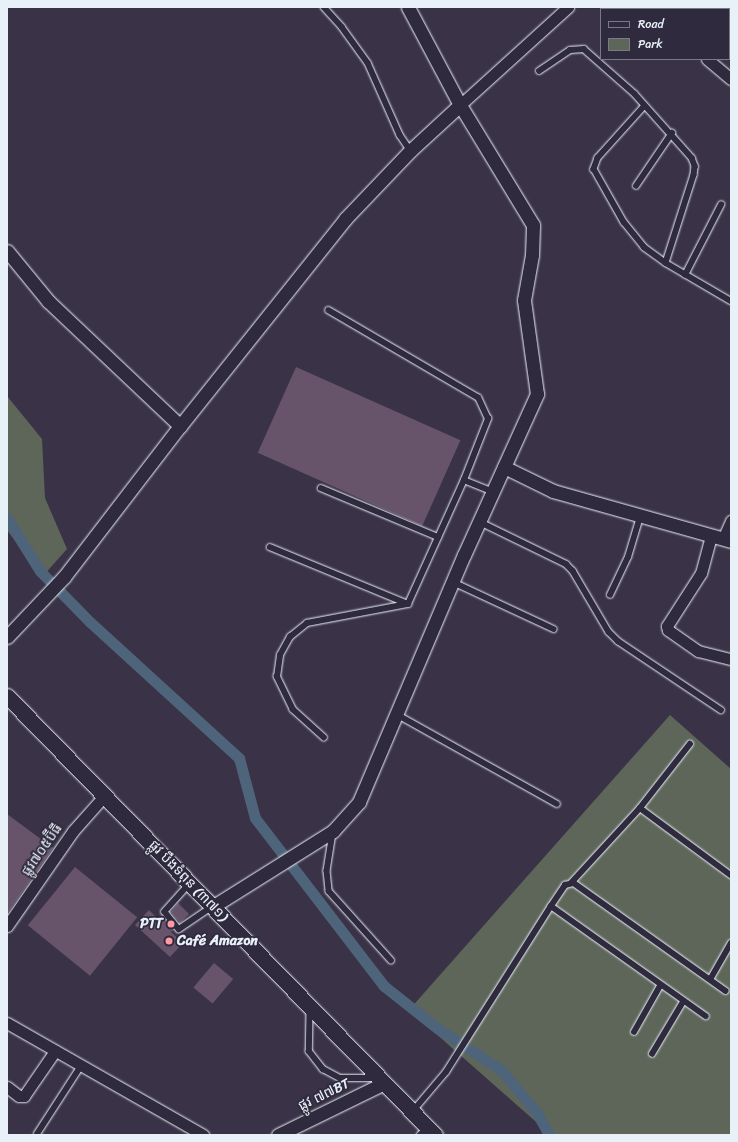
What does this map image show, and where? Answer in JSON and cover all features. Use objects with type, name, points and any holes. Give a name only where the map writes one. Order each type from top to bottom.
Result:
[{"type":"main road","name":"ផ្លូវ បឹងទំពុន (៣៧១)","points":[[7,698],[105,795],[412,1112],[427,1132]]},
{"type":"street","points":[[212,907],[333,831],[354,811],[362,797],[398,715],[453,582],[537,394],[524,300],[532,255],[533,225],[460,105],[408,7]]},
{"type":"street","points":[[7,637],[64,577],[180,426],[346,219],[411,150],[568,7]]},
{"type":"street","points":[[709,60],[731,79]]},
{"type":"street","points":[[7,251],[48,302],[180,426]]},
{"type":"street","points":[[504,467],[553,491],[640,517],[722,538]]},
{"type":"street","points":[[731,521],[701,573],[667,626],[668,630],[698,651],[731,659]]},
{"type":"street","name":"ផ្លូវ៧០៥ប៊ីធី","points":[[7,926],[73,831],[105,795]]},
{"type":"street","points":[[7,1023],[203,1135]]},
{"type":"street","points":[[7,1087],[19,1096],[24,1096],[55,1051]]},
{"type":"street","name":"ផ្លូវ ៧៧BT","points":[[278,1135],[381,1080]]},
{"type":"lane","points":[[324,7],[342,27],[368,63],[400,135],[411,150]]},
{"type":"lane","points":[[539,71],[570,50],[584,49],[598,59],[672,133],[692,158],[695,166],[666,263]]},
{"type":"lane","points":[[645,106],[598,158],[594,169],[624,222],[644,247],[685,275],[731,301]]},
{"type":"lane","points":[[636,186],[672,133]]},
{"type":"lane","points":[[685,275],[720,205]]},
{"type":"lane","points":[[329,311],[478,398],[488,419],[464,480],[408,604]]},
{"type":"lane","points":[[464,480],[493,492]]},
{"type":"lane","points":[[321,488],[438,537]]},
{"type":"lane","points":[[610,594],[628,557],[640,517]]},
{"type":"lane","points":[[479,522],[566,564],[574,571],[609,632],[618,641],[721,710]]},
{"type":"lane","points":[[270,547],[408,604]]},
{"type":"lane","points":[[453,582],[554,629]]},
{"type":"lane","points":[[324,738],[293,710],[277,677],[280,655],[290,637],[307,623],[408,604]]},
{"type":"lane","points":[[398,715],[557,804]]},
{"type":"lane","points":[[412,1112],[446,1072],[550,906],[565,885],[571,883],[640,808],[690,744]]},
{"type":"lane","points":[[640,808],[731,875]]},
{"type":"lane","points":[[333,831],[327,871],[328,891],[391,960]]},
{"type":"lane","points":[[190,883],[165,910],[179,929],[212,907]]},
{"type":"lane","points":[[571,883],[711,978],[726,991]]},
{"type":"lane","points":[[550,906],[660,986],[706,1016]]},
{"type":"lane","points":[[711,978],[731,944]]},
{"type":"lane","points":[[634,1032],[660,986]]},
{"type":"lane","points":[[652,1054],[683,1002]]},
{"type":"lane","points":[[310,1008],[309,1051],[323,1069],[340,1078],[381,1080]]},
{"type":"lane","points":[[37,1134],[81,1066]]},
{"type":"green space","points":[[7,396],[42,439],[45,498],[67,549],[42,577],[7,530]]},
{"type":"green space","points":[[670,715],[731,769],[731,1135],[551,1135],[409,1010]]},
{"type":"building","points":[[296,367],[460,440],[422,526],[258,453]]},
{"type":"building","points":[[7,814],[53,848],[7,914]]},
{"type":"building","points":[[75,867],[137,917],[90,976],[28,925]]},
{"type":"building","points":[[178,903],[189,914],[180,923],[171,912]]},
{"type":"building","points":[[149,910],[160,921],[164,917],[174,929],[171,932],[183,943],[170,957],[135,925]]},
{"type":"building","points":[[214,963],[233,979],[213,1004],[193,988]]},
{"type":"waterway","points":[[7,518],[40,571],[90,622],[239,758],[255,818],[384,986],[437,1028],[501,1070],[537,1113],[549,1135]]},
{"type":"place","name":"PTT","points":[[171,924]]},
{"type":"place","name":"Café Amazon","points":[[169,941]]}]
